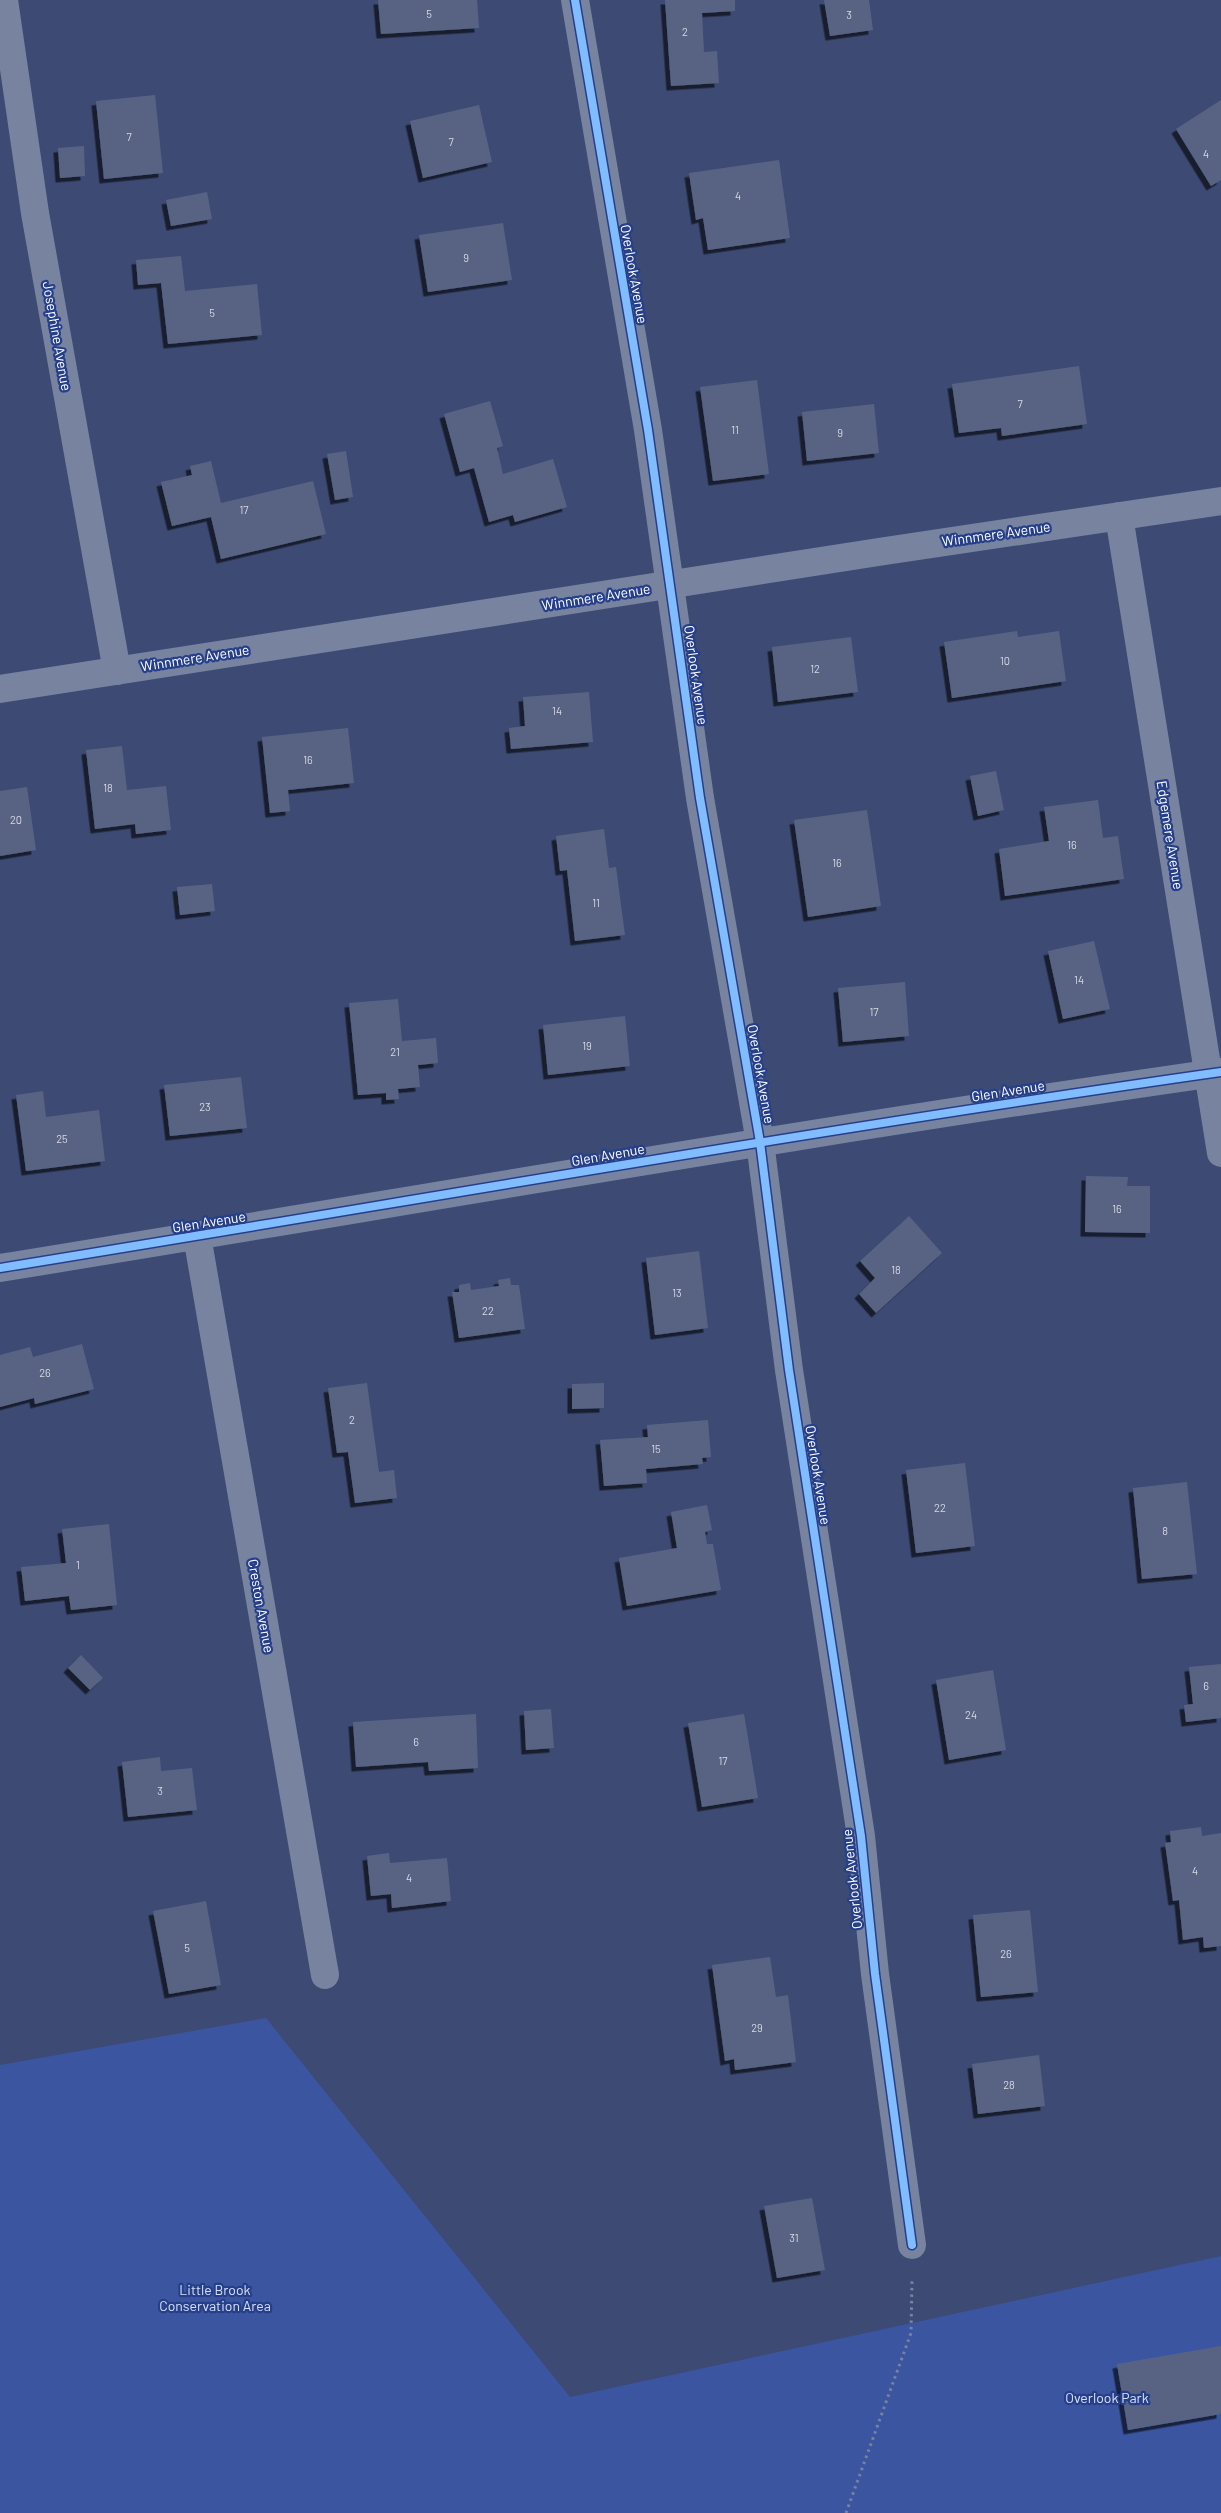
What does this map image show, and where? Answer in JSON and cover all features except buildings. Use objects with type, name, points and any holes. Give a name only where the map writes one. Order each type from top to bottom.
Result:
[{"type":"street","name":"Josephine Avenue","points":[[4,0],[35,213],[117,670]]},
{"type":"street","name":"Overlook Avenue","points":[[575,0],[648,430],[700,798],[760,1142],[789,1370],[861,1836],[875,1974],[912,2245]]},
{"type":"street","name":"Winnmere Avenue","points":[[0,689],[671,584],[1221,501]]},
{"type":"street","name":"Edgemere Avenue","points":[[1119,516],[1215,1073],[1221,1153]]},
{"type":"street","name":"Glen Avenue","points":[[0,1268],[760,1142],[1215,1073]]},
{"type":"street","name":"Creston Avenue","points":[[197,1236],[325,1975]]},
{"type":"path","points":[[846,2513],[911,2332],[912,2245]]},
{"type":"green space","name":"Little Brook Conservation Area","points":[[266,2018],[570,2397],[1221,2256],[1221,2513],[0,2513],[0,2065]]},
{"type":"cycle path","points":[[575,0],[648,430],[700,798],[760,1142],[789,1370],[861,1836],[875,1974],[912,2245]]},
{"type":"cycle path","points":[[0,1268],[763,1142],[1221,1072]]},
{"type":"park label","name":"Overlook Park","points":[[1107,2398]]}]
